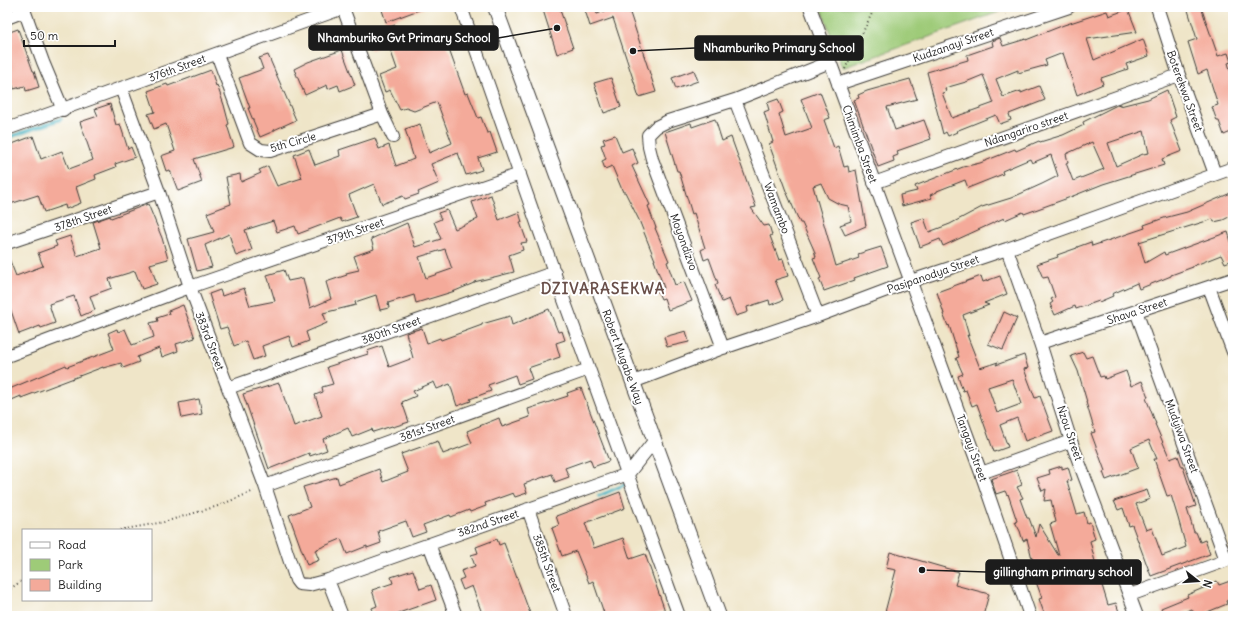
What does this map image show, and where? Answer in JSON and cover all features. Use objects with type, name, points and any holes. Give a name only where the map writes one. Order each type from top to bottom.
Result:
[{"type":"street","points":[[461,7],[589,369],[679,616]]},
{"type":"street","name":"Robert Mugabe Way","points":[[495,7],[719,616]]},
{"type":"street","name":"Chimimba Street","points":[[810,7],[911,281]]},
{"type":"street","name":"Kudzanayi Street","points":[[838,84],[1069,7]]},
{"type":"street","name":"Boterekwa Street","points":[[1158,7],[1179,75],[1215,174]]},
{"type":"street","points":[[345,8],[382,114],[393,137]]},
{"type":"street","name":"376th Street","points":[[7,129],[345,8]]},
{"type":"street","points":[[7,18],[24,9],[43,62],[63,110]]},
{"type":"street","name":"5th Circle","points":[[217,54],[250,143],[261,150],[270,151],[382,114]]},
{"type":"street","points":[[735,100],[830,62]]},
{"type":"street","name":"Ndangariro street","points":[[874,183],[1179,75]]},
{"type":"street","name":"383rd Street","points":[[121,88],[159,192],[190,287],[264,486],[296,580],[299,584],[309,585]]},
{"type":"street","name":"Moyondizvo","points":[[723,348],[652,159],[648,135],[656,127],[668,121],[735,100]]},
{"type":"street","name":"Wamambo","points":[[735,100],[818,316]]},
{"type":"street","name":"Pasipanodya Street","points":[[633,382],[723,348],[818,316],[911,281],[1007,249],[1233,168]]},
{"type":"street","name":"379th Street","points":[[7,356],[190,287],[520,174]]},
{"type":"street","name":"378th Street","points":[[7,243],[159,192]]},
{"type":"street","name":"Nzou Street","points":[[1007,249],[1040,343],[1071,441],[1137,616]]},
{"type":"street","name":"380th Street","points":[[228,388],[555,272]]},
{"type":"street","name":"Shava Street","points":[[1040,343],[1233,279]]},
{"type":"street","name":"Tangayi Street","points":[[911,281],[981,473],[1030,616]]},
{"type":"street","points":[[1209,287],[1233,352]]},
{"type":"street","name":"Mudyiwa Street","points":[[1136,311],[1230,559]]},
{"type":"street","name":"381st Street","points":[[264,486],[589,369]]},
{"type":"street","points":[[628,474],[654,441]]},
{"type":"street","points":[[981,473],[1071,441]]},
{"type":"street","name":"382nd Street","points":[[309,585],[328,580],[628,474]]},
{"type":"street","name":"385th Street","points":[[528,509],[566,616]]},
{"type":"street","points":[[429,544],[456,616]]},
{"type":"street","points":[[1130,596],[1230,559]]},
{"type":"street","points":[[328,580],[342,616]]},
{"type":"path","points":[[838,84],[875,7]]},
{"type":"path","points":[[126,529],[164,522],[218,506],[264,486]]},
{"type":"path","points":[[7,591],[22,581]]},
{"type":"green space","points":[[821,7],[1013,7],[842,68]]},
{"type":"building","points":[[381,7],[423,7],[424,8],[386,22]]},
{"type":"building","points":[[542,7],[559,7],[573,48],[557,54]]},
{"type":"building","points":[[584,7],[594,7],[597,14],[618,7],[628,7],[656,92],[639,97],[613,18],[590,26]]},
{"type":"building","points":[[1187,7],[1201,7],[1218,56],[1228,53],[1231,62],[1228,63],[1233,80],[1233,131],[1224,135],[1212,107],[1218,105],[1207,70],[1198,74],[1188,42],[1197,39]]},
{"type":"building","points":[[1128,9],[1137,32],[1087,39],[1094,60],[1143,39],[1149,56],[1126,64],[1128,69],[1101,78],[1103,84],[1077,95],[1063,53],[1045,60],[1047,65],[1018,73],[1018,70],[996,79],[1003,97],[1021,91],[1021,93],[1039,86],[1045,100],[1009,114],[1011,120],[1000,124],[996,115],[956,131],[957,132],[948,136],[946,132],[943,134],[927,72],[968,60],[967,55],[993,46],[992,41],[1000,38],[1003,46],[1026,40],[1064,25],[1107,11],[1109,16]],"holes":[[[983,75],[994,103],[952,118],[942,93],[946,92],[945,88]]]},
{"type":"building","points":[[395,25],[403,44],[449,29],[453,42],[447,44],[465,94],[468,93],[478,118],[481,117],[487,133],[490,132],[497,152],[478,158],[482,170],[466,175],[458,153],[431,164],[439,183],[418,192],[419,194],[405,199],[403,196],[382,204],[374,184],[349,195],[357,217],[342,222],[340,218],[298,234],[295,226],[277,232],[273,221],[245,230],[252,250],[236,256],[229,234],[205,245],[212,267],[197,271],[188,239],[214,232],[207,213],[231,204],[226,177],[240,174],[241,182],[261,173],[259,170],[268,166],[277,186],[302,178],[294,155],[309,149],[315,165],[340,156],[339,150],[375,138],[379,149],[389,145],[396,166],[414,159],[405,129],[420,124],[429,153],[452,143],[437,102],[414,111],[406,108],[400,110],[390,90],[385,92],[379,76],[397,69],[388,43],[371,50],[366,36]]},
{"type":"building","points":[[18,29],[39,87],[26,91],[25,86],[14,89],[12,83],[7,85],[7,33]]},
{"type":"building","points":[[342,50],[355,85],[340,91],[338,85],[328,89],[327,85],[305,95],[294,69],[308,62]]},
{"type":"building","points":[[268,55],[296,120],[260,137],[248,108],[250,108],[239,78],[263,69],[259,58]]},
{"type":"building","points":[[211,70],[224,105],[229,124],[227,125],[234,147],[194,159],[202,182],[178,191],[170,170],[166,171],[161,156],[175,151],[166,124],[154,129],[148,114],[155,112],[148,91],[167,84],[168,86]]},
{"type":"building","points":[[694,70],[698,81],[676,89],[672,78]]},
{"type":"building","points":[[611,78],[621,107],[604,113],[594,83]]},
{"type":"building","points":[[910,79],[917,99],[887,107],[895,130],[924,120],[931,139],[897,151],[898,155],[893,157],[894,161],[878,167],[854,100],[859,98],[858,95],[867,91]]},
{"type":"building","points":[[1167,90],[1176,117],[1170,120],[1182,151],[1162,159],[1164,165],[1103,184],[1024,214],[1023,212],[1005,220],[1004,218],[943,246],[940,239],[920,247],[911,222],[924,218],[929,232],[950,224],[982,207],[1011,198],[1042,184],[1058,176],[1051,155],[1032,163],[1030,159],[1002,171],[1003,174],[968,188],[965,180],[937,191],[930,195],[932,198],[902,206],[900,195],[917,191],[915,186],[963,167],[980,163],[1015,149],[1016,151],[1039,141],[1040,142],[1063,135],[1084,125],[1083,122],[1117,105],[1120,104],[1120,106],[1148,99]],"holes":[[[1144,131],[1149,153],[1143,154],[1116,166],[1108,143]],[[1092,142],[1104,169],[1073,181],[1066,163],[1068,162],[1066,154]]]},
{"type":"building","points":[[820,92],[830,118],[824,120],[834,148],[838,146],[844,167],[848,166],[849,172],[856,170],[866,226],[845,235],[840,225],[851,221],[848,206],[839,204],[828,198],[821,183],[813,186],[836,266],[859,258],[858,254],[881,247],[888,266],[824,291],[819,279],[821,278],[813,258],[816,257],[814,250],[786,191],[769,144],[773,142],[764,112],[769,110],[767,103],[778,99],[783,112],[779,114],[786,137],[812,128],[801,99]]},
{"type":"building","points":[[110,104],[116,125],[120,124],[128,149],[131,147],[135,157],[115,164],[116,167],[95,175],[96,179],[76,187],[81,203],[66,209],[65,205],[44,212],[38,195],[7,205],[7,146],[33,136],[41,159],[62,151],[69,169],[93,160],[80,122],[98,116],[95,109]]},
{"type":"building","points":[[715,119],[722,141],[731,137],[756,207],[751,208],[764,226],[769,225],[772,235],[770,236],[779,260],[783,259],[788,276],[775,280],[783,300],[770,305],[769,300],[747,307],[748,312],[736,316],[729,299],[722,302],[715,285],[718,283],[709,258],[704,260],[701,250],[705,248],[694,213],[692,214],[679,171],[677,171],[665,132],[691,123],[692,127]]},
{"type":"building","points":[[615,135],[622,152],[632,148],[638,163],[632,166],[650,205],[648,206],[655,228],[669,261],[667,262],[675,285],[684,282],[692,301],[668,310],[664,298],[661,299],[657,290],[664,288],[655,260],[639,220],[625,192],[623,192],[612,166],[605,169],[602,161],[606,159],[601,145],[605,144],[603,139]]},
{"type":"building","points":[[1233,192],[1233,215],[1223,220],[1214,222],[1213,219],[1139,242],[1145,263],[1164,252],[1165,255],[1228,232],[1233,248],[1230,250],[1233,260],[1225,263],[1221,255],[1139,289],[1137,283],[1112,294],[1113,296],[1099,302],[1076,309],[1075,306],[1055,315],[1050,304],[1053,302],[1051,299],[1055,297],[1048,277],[1043,278],[1037,264],[1058,257],[1057,255],[1091,242],[1092,246],[1145,228],[1144,225],[1187,212]]},
{"type":"building","points":[[491,195],[499,220],[519,212],[522,222],[520,222],[527,242],[521,243],[523,250],[509,255],[514,272],[474,282],[455,291],[416,303],[414,295],[388,303],[389,308],[380,310],[376,295],[355,302],[356,305],[323,313],[327,323],[306,332],[309,341],[293,347],[289,336],[262,346],[265,356],[253,360],[246,341],[234,346],[227,327],[220,329],[209,294],[220,290],[222,296],[244,288],[250,306],[275,301],[267,275],[284,270],[288,281],[303,278],[310,308],[331,299],[326,282],[347,275],[346,273],[359,270],[354,256],[374,249],[371,239],[407,223],[415,247],[441,239],[434,222],[441,219],[438,213],[447,210],[455,229],[478,219],[472,202]],"holes":[[[445,249],[452,269],[426,278],[419,257]]]},
{"type":"building","points":[[148,204],[162,238],[168,259],[150,264],[157,284],[142,289],[135,271],[109,279],[112,288],[90,296],[95,310],[81,316],[74,296],[49,304],[55,323],[41,328],[40,326],[19,334],[7,299],[7,256],[16,276],[43,266],[38,253],[57,246],[55,241],[70,236],[77,256],[101,248],[93,222],[110,216],[111,218]]},
{"type":"building","points":[[981,276],[983,282],[1000,276],[1007,294],[984,303],[989,305],[963,315],[969,336],[967,335],[980,368],[998,362],[996,365],[1024,355],[1028,368],[1024,369],[1035,398],[1040,396],[1053,431],[1025,441],[1017,418],[1000,425],[1008,447],[994,452],[977,404],[972,406],[966,390],[963,391],[958,376],[963,374],[956,358],[959,357],[949,325],[948,326],[943,314],[937,292]],"holes":[[[1012,379],[1021,404],[997,413],[988,387]]]},
{"type":"building","points":[[183,305],[195,338],[176,344],[178,351],[162,357],[159,348],[137,357],[139,362],[123,368],[121,363],[103,367],[7,402],[7,390],[66,365],[67,367],[114,349],[108,333],[117,329],[118,332],[125,329],[132,345],[154,337],[150,323],[158,321],[157,318],[169,314],[168,311]]},
{"type":"building","points":[[549,309],[558,332],[562,331],[565,340],[556,343],[560,357],[528,368],[532,379],[518,384],[515,375],[488,385],[491,391],[457,406],[450,384],[437,389],[434,382],[413,391],[416,396],[402,402],[409,422],[373,432],[372,429],[352,437],[348,428],[323,439],[327,450],[310,456],[309,453],[269,469],[243,394],[279,383],[294,426],[322,416],[315,395],[323,392],[322,387],[333,384],[327,367],[368,354],[367,351],[382,346],[389,367],[413,358],[406,333],[422,328],[427,343],[440,338],[441,340],[482,324],[510,316],[512,325]]},
{"type":"building","points":[[1004,312],[1017,318],[1003,350],[988,344],[994,332],[995,333]]},
{"type":"building","points":[[686,331],[689,342],[667,347],[664,337]]},
{"type":"building","points":[[1083,352],[1086,358],[1092,356],[1100,377],[1104,376],[1105,379],[1126,371],[1131,386],[1142,381],[1155,424],[1170,459],[1178,456],[1183,467],[1196,506],[1187,509],[1194,532],[1196,532],[1200,542],[1205,540],[1210,554],[1151,576],[1132,525],[1129,526],[1123,508],[1118,510],[1114,501],[1147,490],[1150,499],[1136,504],[1146,530],[1152,528],[1162,556],[1186,547],[1178,518],[1171,495],[1167,496],[1154,459],[1157,459],[1149,440],[1131,448],[1138,468],[1106,480],[1103,472],[1105,471],[1091,433],[1095,432],[1087,402],[1078,371],[1071,356]]},
{"type":"building","points":[[581,388],[609,461],[593,467],[590,459],[565,468],[569,477],[555,482],[552,474],[524,484],[527,493],[515,497],[513,493],[485,503],[486,506],[470,512],[469,510],[451,517],[450,515],[423,525],[426,532],[412,537],[406,521],[378,531],[381,543],[367,548],[367,546],[347,554],[341,539],[315,550],[319,560],[307,565],[289,515],[310,507],[303,487],[337,477],[339,484],[379,469],[383,482],[408,472],[401,454],[438,441],[443,454],[472,443],[467,431],[499,418],[502,427],[530,417],[528,409],[568,396],[567,393]]},
{"type":"building","points":[[199,399],[202,414],[182,418],[179,403]]},
{"type":"building","points":[[1062,466],[1062,469],[1068,467],[1072,480],[1067,481],[1077,514],[1084,512],[1087,523],[1090,522],[1095,539],[1090,541],[1096,566],[1101,564],[1107,580],[1101,582],[1108,605],[1116,603],[1119,612],[1108,616],[1045,616],[1039,599],[1042,598],[1032,571],[1035,570],[1027,539],[1023,541],[1015,522],[1017,521],[1008,494],[1007,495],[1005,491],[996,494],[991,479],[1017,470],[1022,485],[1017,487],[1023,498],[1020,499],[1036,537],[1039,524],[1059,555],[1050,524],[1056,522],[1051,500],[1044,501],[1046,489],[1042,491],[1037,478],[1050,474],[1049,470]]},
{"type":"building","points":[[620,492],[625,508],[585,523],[594,548],[623,538],[630,559],[645,554],[665,611],[651,616],[605,616],[593,581],[589,583],[576,551],[562,556],[552,528],[559,525],[556,516]]},
{"type":"building","points":[[497,539],[499,545],[504,543],[531,616],[483,616],[472,586],[463,590],[459,580],[464,578],[461,571],[475,566],[471,555],[478,553],[476,547]]},
{"type":"building","points":[[890,552],[959,572],[955,585],[989,594],[983,616],[884,616],[896,570],[886,568]]},
{"type":"building","points":[[413,570],[420,589],[431,585],[436,600],[390,616],[374,616],[372,608],[377,606],[372,590],[393,583],[391,577]]},
{"type":"building","points":[[1233,580],[1233,598],[1226,601],[1227,604],[1205,613],[1206,616],[1195,616],[1192,609],[1175,616],[1164,616],[1161,608],[1188,597],[1187,595],[1217,581],[1219,585]]},
{"type":"waterway","points":[[7,138],[61,119]]},
{"type":"waterway","points":[[599,496],[626,484]]},
{"type":"place","name":"Nhamburiko Gvt Primary School","points":[[557,28]]},
{"type":"place","name":"Nhamburiko Primary School","points":[[633,51]]},
{"type":"place","name":"gillingham primary school","points":[[922,570]]},
{"type":"district","name":"DZIVARASEKWA","points":[[603,289]]}]
